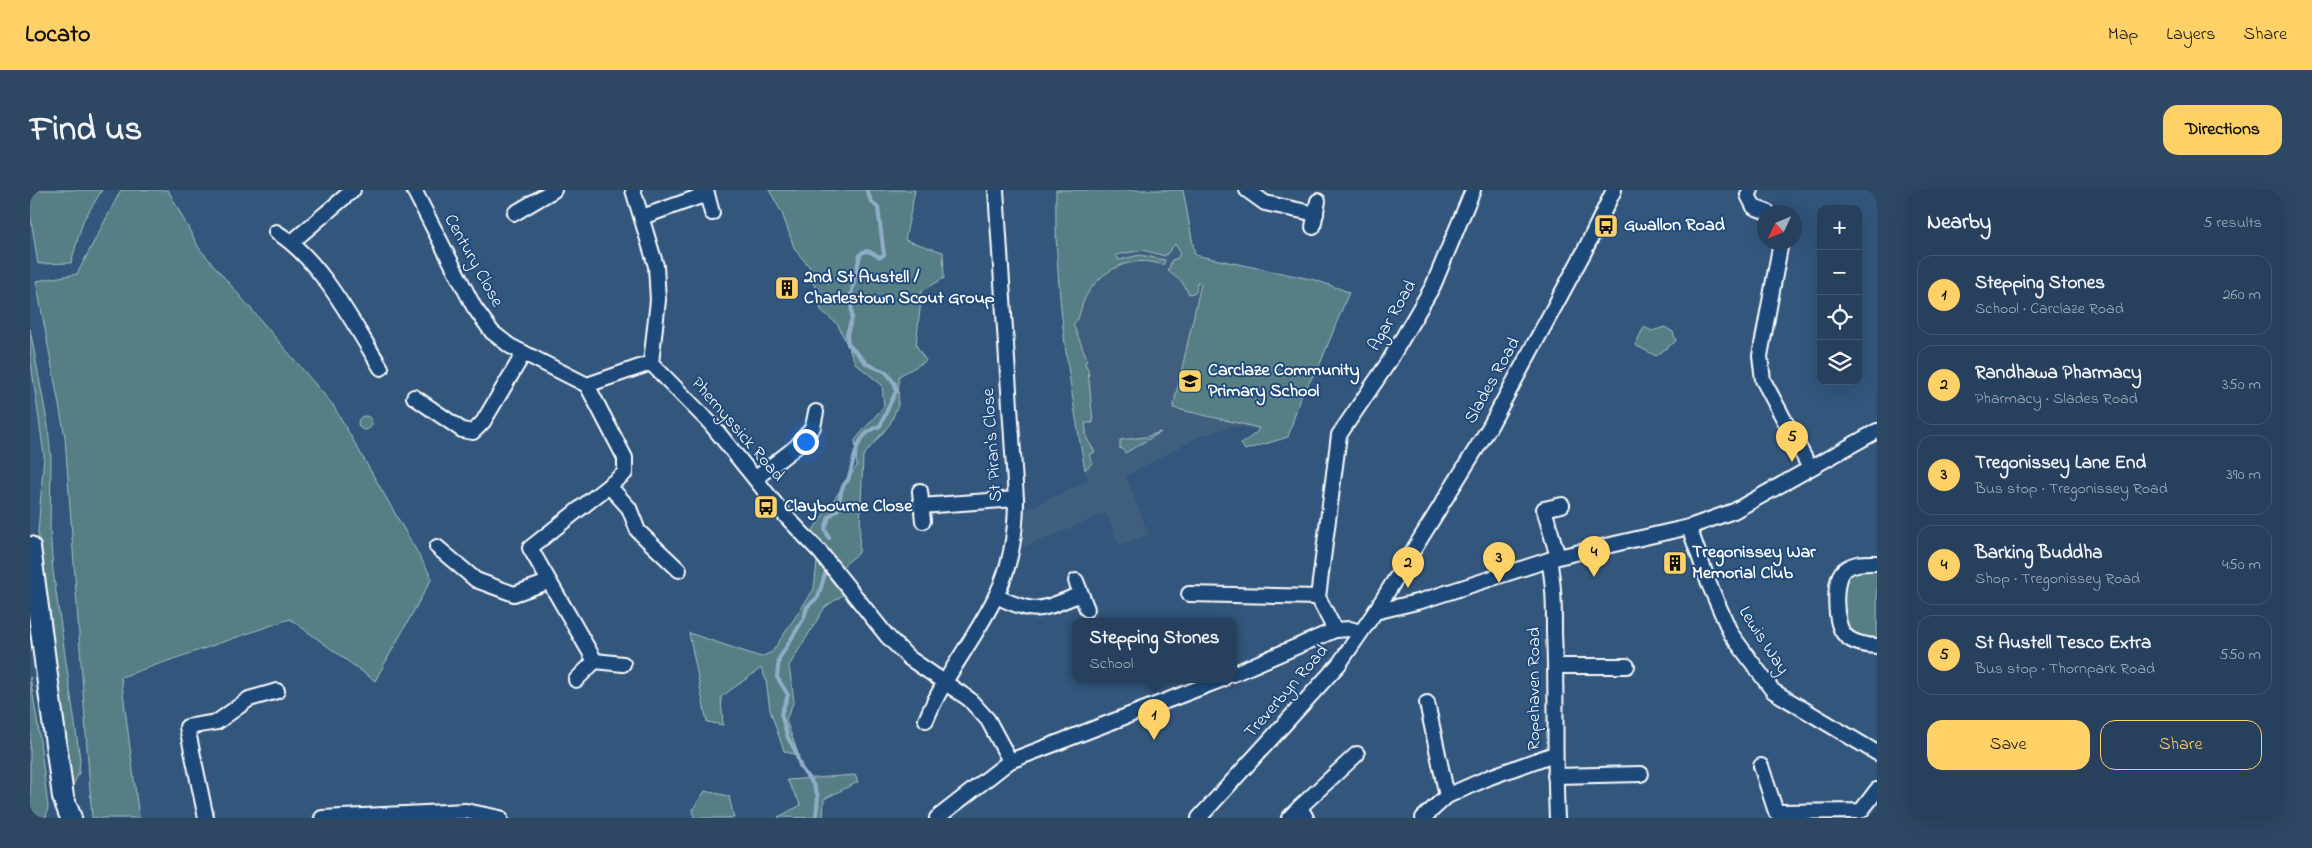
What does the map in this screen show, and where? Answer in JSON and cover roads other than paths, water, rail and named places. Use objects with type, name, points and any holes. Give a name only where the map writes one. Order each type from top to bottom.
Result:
[{"type":"highway","points":[[30,547],[63,796],[71,818]]},
{"type":"highway","points":[[61,818],[63,796]]},
{"type":"street","points":[[292,242],[353,190]]},
{"type":"street","name":"Century Close","points":[[414,190],[483,320],[492,332],[524,354],[587,385]]},
{"type":"street","points":[[515,213],[554,190]]},
{"type":"street","points":[[595,661],[530,548],[625,473],[624,458],[587,385],[651,363],[658,300],[656,266],[633,190]]},
{"type":"street","name":"St Piran's Close","points":[[926,720],[945,681],[996,596],[1008,565],[1015,529],[1016,499],[996,190]]},
{"type":"street","points":[[1247,190],[1265,203],[1316,214]]},
{"type":"street","name":"Agar Road","points":[[1318,597],[1339,435],[1388,363],[1433,286],[1473,190]]},
{"type":"street","name":"Slades Road","points":[[1393,583],[1490,428],[1584,252],[1614,190]]},
{"type":"street","points":[[1751,190],[1748,195],[1754,206],[1757,207]]},
{"type":"street","points":[[642,218],[706,192],[712,213]]},
{"type":"street","points":[[276,232],[292,242],[336,294],[381,368]]},
{"type":"street","points":[[1780,250],[1760,356],[1763,380],[1810,468]]},
{"type":"street","points":[[414,398],[462,430],[473,432],[483,422],[524,354]]},
{"type":"street","name":"Phernyssick Road","points":[[651,363],[711,424],[781,510],[820,552],[886,636],[909,658],[945,681],[988,720],[1010,761]]},
{"type":"street","points":[[756,478],[796,447],[813,428],[816,412]]},
{"type":"street","points":[[1375,612],[1421,601],[1554,559],[1689,527],[1734,511],[1877,431]]},
{"type":"street","points":[[609,486],[629,508],[638,531],[679,570]]},
{"type":"street","points":[[920,491],[922,520]]},
{"type":"street","points":[[921,506],[1016,499]]},
{"type":"street","name":"Ropehaven Road","points":[[1557,818],[1554,754],[1556,666],[1554,559],[1544,509],[1562,505]]},
{"type":"street","name":"Lewis Way","points":[[1689,527],[1709,584],[1732,634],[1772,691],[1875,748]]},
{"type":"street","points":[[437,547],[476,580],[514,594],[548,582]]},
{"type":"street","points":[[1877,563],[1854,564],[1843,570],[1838,577],[1837,615],[1839,627],[1844,635],[1869,646],[1877,646]]},
{"type":"street","name":"Treverbyn Road","points":[[1199,818],[1339,664],[1393,583]]},
{"type":"street","points":[[996,596],[1018,606],[1036,610],[1078,587],[1087,608]]},
{"type":"street","points":[[1189,594],[1318,597],[1335,630]]},
{"type":"street","points":[[1237,672],[1335,630],[1350,629],[1360,632]]},
{"type":"street","points":[[595,661],[623,664]]},
{"type":"street","points":[[576,680],[595,661]]},
{"type":"street","points":[[1556,666],[1627,666]]},
{"type":"street","points":[[937,818],[1010,761],[1213,683]]},
{"type":"street","points":[[206,818],[187,727],[217,722],[249,699],[277,691]]},
{"type":"street","points":[[1427,703],[1447,796]]},
{"type":"street","points":[[1289,818],[1303,812],[1357,754]]},
{"type":"street","points":[[1423,818],[1447,796],[1490,777],[1554,754]]},
{"type":"street","points":[[1762,766],[1776,812],[1861,811],[1877,790]]},
{"type":"street","points":[[1555,776],[1640,774]]},
{"type":"street","points":[[322,818],[466,811],[500,818]]},
{"type":"waterway","points":[[829,538],[825,529],[829,517],[839,508],[842,489],[848,480],[857,447],[865,435],[880,426],[896,391],[895,384],[886,372],[867,364],[848,344],[847,334],[852,318],[851,295],[860,255],[868,251],[880,257],[884,255],[878,208],[871,201],[867,190]]},
{"type":"waterway","points":[[816,818],[818,796],[813,784],[801,768],[794,748],[788,738],[781,714],[788,695],[777,677],[779,659],[804,618],[807,607],[818,597],[826,571]]},
{"type":"place","name":"Gwallon Road","points":[[1606,226]]},
{"type":"place","name":"2nd St Austell / Charlestown Scout Group","points":[[787,288]]},
{"type":"place","name":"Carclaze Community Primary School","points":[[1190,381]]},
{"type":"place","name":"St Austell Tesco Extra","points":[[1792,462]]},
{"type":"place","name":"Claybourne Close","points":[[766,507]]},
{"type":"place","name":"Tregonissey War Memorial Club","points":[[1675,563]]},
{"type":"place","name":"Barking Buddha","points":[[1594,577]]},
{"type":"place","name":"Tregonissey Lane End","points":[[1499,583]]},
{"type":"place","name":"Randhawa Pharmacy","points":[[1408,588]]},
{"type":"place","name":"Stepping Stones","points":[[1154,740]]}]
